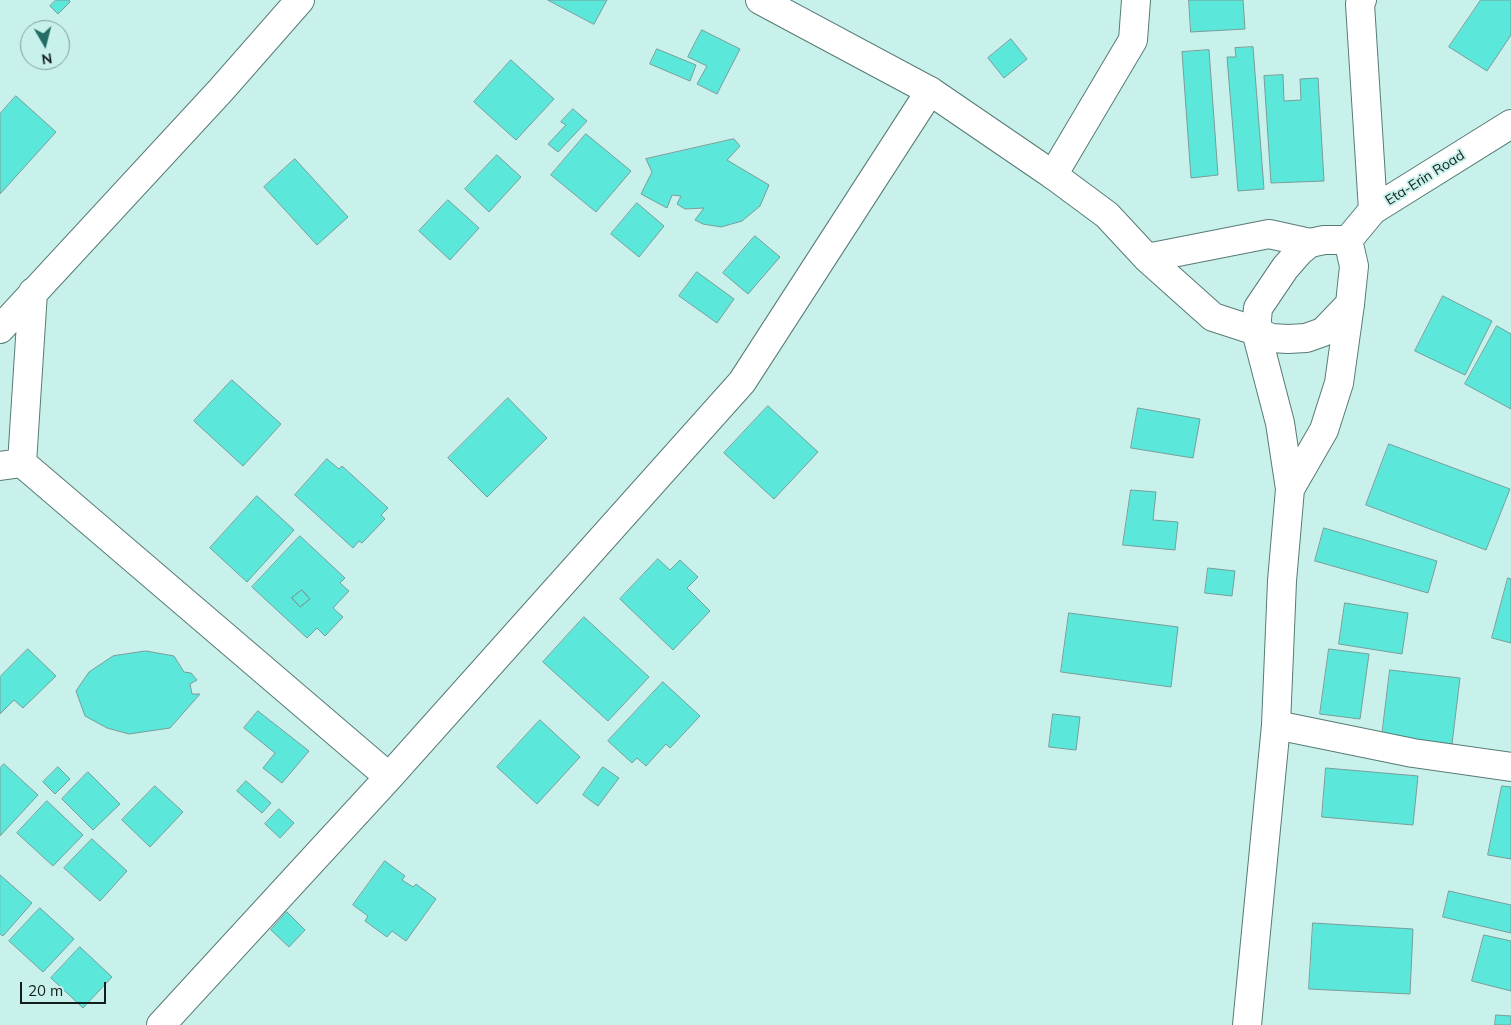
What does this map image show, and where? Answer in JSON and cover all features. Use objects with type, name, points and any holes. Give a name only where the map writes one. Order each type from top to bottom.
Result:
[{"type":"street","points":[[0,329],[220,90],[300,0]]},
{"type":"street","points":[[760,0],[930,91],[1053,175],[1107,215],[1147,258],[1213,317],[1271,338],[1288,340],[1306,338],[1323,332],[1350,304]]},
{"type":"street","points":[[1053,175],[1134,40],[1136,0]]},
{"type":"street","points":[[1359,1],[1373,210]]},
{"type":"street","points":[[161,1025],[389,777],[742,382],[930,91]]},
{"type":"street","name":"Eta-Erin Road","points":[[1348,240],[1373,210],[1511,124]]},
{"type":"street","points":[[1147,258],[1269,234],[1310,243],[1324,240],[1348,240],[1354,266],[1339,382],[1324,430],[1290,489]]},
{"type":"street","points":[[1247,1025],[1276,725],[1282,582],[1290,489],[1280,423],[1256,331],[1258,308],[1284,268],[1310,243]]},
{"type":"street","points":[[33,292],[11,464],[389,777]]},
{"type":"street","points":[[1276,725],[1413,753],[1511,766]]},
{"type":"building","points":[[56,0],[69,0],[70,2],[58,14],[50,6]]},
{"type":"building","points":[[548,0],[607,0],[594,24]]},
{"type":"building","points":[[1189,0],[1243,0],[1245,29],[1191,32]]},
{"type":"building","points":[[1481,0],[1511,0],[1511,35],[1487,71],[1449,47]]},
{"type":"building","points":[[702,30],[740,49],[717,94],[697,84],[707,66],[688,57]]},
{"type":"building","points":[[1011,39],[1027,59],[1004,78],[988,58]]},
{"type":"building","points":[[1253,47],[1264,189],[1238,191],[1227,57],[1236,57],[1235,48]]},
{"type":"building","points":[[657,49],[696,65],[690,81],[650,64]]},
{"type":"building","points":[[1209,50],[1218,175],[1191,178],[1182,52]]},
{"type":"building","points":[[511,60],[554,99],[516,140],[474,102]]},
{"type":"building","points":[[1283,75],[1284,101],[1301,100],[1300,79],[1318,78],[1324,181],[1271,183],[1264,76]]},
{"type":"building","points":[[16,96],[56,132],[0,194],[0,114]]},
{"type":"building","points":[[573,109],[587,121],[558,152],[548,144],[566,125],[561,122]]},
{"type":"building","points":[[586,134],[631,171],[596,212],[551,175]]},
{"type":"building","points":[[734,139],[740,146],[727,160],[769,185],[760,206],[742,221],[721,227],[703,224],[695,220],[704,208],[685,209],[677,204],[681,196],[672,195],[667,208],[641,194],[652,172],[646,159]]},
{"type":"building","points":[[497,155],[521,177],[489,212],[465,189]]},
{"type":"building","points":[[295,159],[348,217],[317,245],[264,187]]},
{"type":"building","points":[[448,200],[479,228],[450,260],[419,231]]},
{"type":"building","points":[[637,203],[664,226],[639,257],[611,234]]},
{"type":"building","points":[[755,236],[780,257],[748,294],[723,273]]},
{"type":"building","points":[[697,272],[734,299],[717,323],[679,296]]},
{"type":"building","points":[[1443,296],[1492,321],[1465,375],[1415,351]]},
{"type":"building","points":[[1497,326],[1511,334],[1511,409],[1465,384]]},
{"type":"building","points":[[232,380],[281,424],[243,466],[194,421]]},
{"type":"building","points":[[508,398],[547,438],[487,497],[448,458]]},
{"type":"building","points":[[768,406],[818,452],[774,499],[724,453]]},
{"type":"building","points":[[1138,408],[1200,419],[1193,458],[1131,448]]},
{"type":"building","points":[[1389,444],[1510,489],[1486,550],[1366,505]]},
{"type":"building","points":[[327,459],[339,469],[342,466],[388,508],[381,515],[385,519],[362,543],[359,541],[353,548],[295,495]]},
{"type":"building","points":[[1131,490],[1156,492],[1153,520],[1178,522],[1175,550],[1123,545]]},
{"type":"building","points":[[257,496],[294,530],[247,582],[210,548]]},
{"type":"building","points":[[1324,528],[1437,561],[1428,593],[1315,561]]},
{"type":"building","points":[[300,536],[345,578],[340,583],[349,591],[333,608],[343,617],[325,636],[317,628],[307,638],[252,587]],"holes":[[[302,590],[310,599],[300,607],[292,598]]]},
{"type":"building","points":[[658,559],[670,570],[680,560],[698,577],[687,588],[710,611],[673,650],[620,599]]},
{"type":"building","points":[[1208,568],[1235,571],[1232,596],[1205,593]]},
{"type":"building","points":[[1508,578],[1511,579],[1511,643],[1492,638]]},
{"type":"building","points":[[302,590],[310,599],[300,607],[292,598]]},
{"type":"building","points":[[1345,603],[1408,613],[1402,654],[1339,644]]},
{"type":"building","points":[[1069,613],[1178,627],[1171,687],[1061,672]]},
{"type":"building","points":[[584,617],[649,677],[608,721],[543,662]]},
{"type":"building","points":[[28,649],[56,676],[23,708],[14,700],[0,714],[0,677]]},
{"type":"building","points":[[1329,649],[1369,654],[1360,719],[1320,714]]},
{"type":"building","points":[[146,651],[174,656],[184,672],[191,673],[197,680],[190,684],[192,694],[200,694],[170,728],[129,734],[107,728],[85,716],[76,691],[89,672],[113,656]]},
{"type":"building","points":[[1390,670],[1460,678],[1452,744],[1382,736]]},
{"type":"building","points":[[663,682],[700,716],[670,748],[666,744],[646,766],[637,758],[632,763],[608,741]]},
{"type":"building","points":[[258,711],[309,751],[282,783],[263,768],[275,753],[244,728]]},
{"type":"building","points":[[1053,714],[1080,717],[1076,750],[1049,747]]},
{"type":"building","points":[[540,720],[580,757],[537,804],[497,767]]},
{"type":"building","points":[[4,764],[38,795],[0,836],[0,768]]},
{"type":"building","points":[[58,767],[70,779],[55,794],[43,782]]},
{"type":"building","points":[[603,767],[619,778],[598,806],[583,795]]},
{"type":"building","points":[[1326,768],[1418,776],[1413,825],[1322,817]]},
{"type":"building","points":[[88,772],[120,804],[93,830],[62,799]]},
{"type":"building","points":[[246,781],[271,803],[262,813],[237,791]]},
{"type":"building","points":[[155,786],[183,812],[150,847],[122,820]]},
{"type":"building","points":[[1502,786],[1511,787],[1511,859],[1488,855]]},
{"type":"building","points":[[47,801],[83,835],[53,866],[17,833]]},
{"type":"building","points":[[279,809],[294,823],[280,838],[265,824]]},
{"type":"building","points":[[92,839],[127,871],[100,901],[64,868]]},
{"type":"building","points":[[385,861],[405,876],[402,880],[413,887],[416,884],[436,899],[406,941],[392,931],[387,937],[365,921],[368,916],[353,905]]},
{"type":"building","points":[[0,875],[32,903],[3,936],[0,934]]},
{"type":"building","points":[[1449,891],[1511,905],[1511,933],[1443,917]]},
{"type":"building","points":[[40,908],[74,939],[43,972],[9,941]]},
{"type":"building","points":[[287,912],[305,930],[289,947],[271,930]]},
{"type":"building","points":[[1313,923],[1413,929],[1410,994],[1309,989]]},
{"type":"building","points":[[1484,935],[1511,941],[1511,991],[1472,981]]},
{"type":"building","points":[[80,947],[112,977],[83,1008],[51,978]]},
{"type":"building","points":[[1496,1015],[1511,1016],[1511,1025],[1495,1025]]}]
